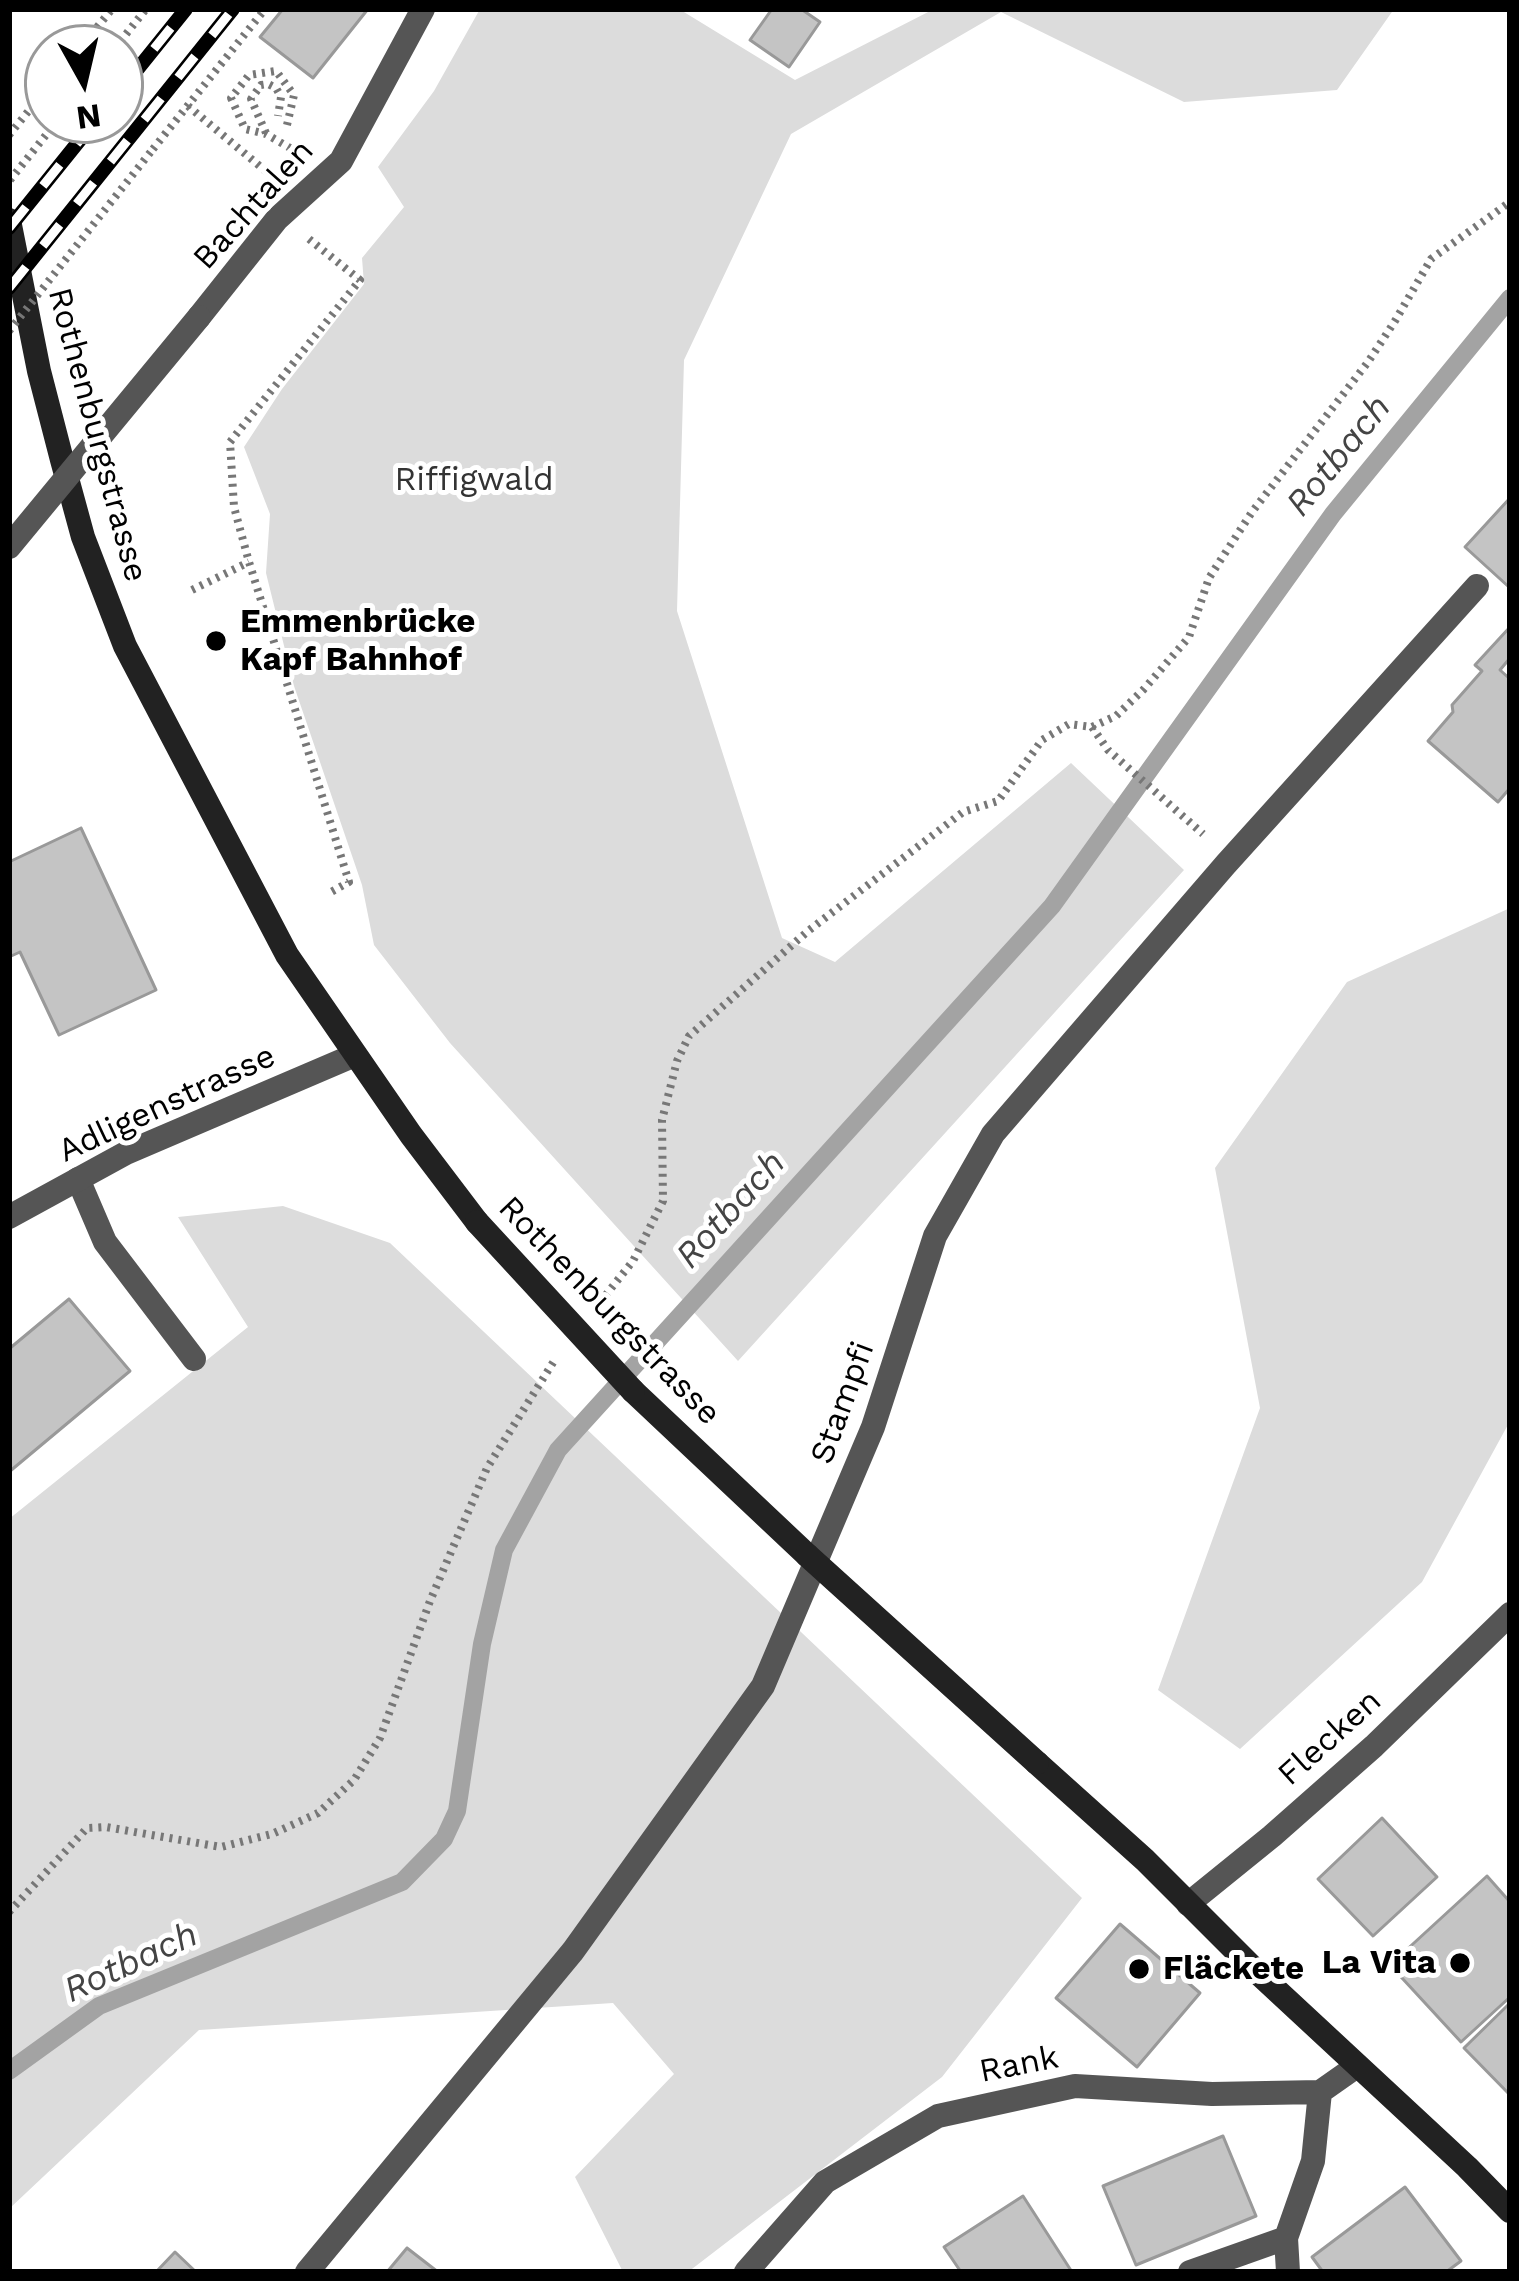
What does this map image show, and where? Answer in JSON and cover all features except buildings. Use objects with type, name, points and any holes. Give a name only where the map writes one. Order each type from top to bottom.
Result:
[{"type":"main road","name":"Rothenburgstrasse","points":[[9,220],[62,460],[83,537],[124,646],[287,955],[411,1136],[473,1218],[633,1390],[839,1585],[1145,1860],[1510,2211]]},
{"type":"street","name":"Bachtalen","points":[[9,547],[277,219],[341,161],[423,9]]},
{"type":"street","name":"Stampfi","points":[[307,2272],[573,1952],[764,1686],[874,1427],[935,1235],[993,1134],[1226,864],[1484,578]]},
{"type":"street","name":"Adligenstrasse","points":[[9,1217],[126,1153],[355,1055]]},
{"type":"street","points":[[78,1179],[105,1242],[194,1359]]},
{"type":"street","name":"Flecken","points":[[1189,1904],[1374,1746],[1510,1614]]},
{"type":"street","points":[[1288,2272],[1286,2238],[1313,2161],[1320,2092],[1357,2066]]},
{"type":"street","name":"Rank","points":[[746,2272],[825,2182],[938,2116],[1075,2086],[1212,2094],[1320,2092]]},
{"type":"street","points":[[1190,2272],[1286,2238]]},
{"type":"path","points":[[9,331],[265,9]]},
{"type":"path","points":[[287,125],[294,95],[276,71],[248,75],[231,98],[245,129],[290,148]]},
{"type":"path","points":[[266,134],[250,99],[260,85],[276,88],[281,98],[278,116]]},
{"type":"path","points":[[188,106],[269,174]]},
{"type":"path","points":[[9,182],[39,144]]},
{"type":"path","points":[[1116,716],[1189,637],[1209,578],[1252,512],[1368,362],[1431,259],[1510,202]]},
{"type":"path","points":[[308,238],[360,280],[230,442],[234,507],[349,882],[331,892]]},
{"type":"path","points":[[192,590],[249,562]]},
{"type":"path","points":[[1092,727],[1108,750],[1204,836]]},
{"type":"green space","name":"Riffigwald","points":[[480,9],[679,9],[795,80],[934,9],[1394,9],[1337,90],[1184,102],[1001,12],[791,134],[684,360],[677,611],[782,938],[835,962],[1071,763],[1184,870],[738,1361],[450,1043],[374,945],[362,885],[294,686],[266,573],[270,514],[244,447],[282,389],[364,284],[362,258],[404,207],[378,167],[434,91]]},
{"type":"green space","points":[[1510,908],[1510,1421],[1422,1582],[1240,1749],[1158,1690],[1260,1408],[1215,1168],[1347,982]]},
{"type":"green space","points":[[283,1206],[390,1243],[1082,1898],[942,2077],[688,2272],[623,2272],[575,2177],[674,2074],[613,2003],[199,2030],[9,2209],[9,1519],[248,1327],[178,1217]]},
{"type":"waterway","name":"Rotbach","points":[[9,2071],[99,2006],[402,1882],[444,1839],[457,1811],[482,1644],[504,1550],[558,1450],[1052,906],[1333,514],[1510,298]]},
{"type":"railway","points":[[144,61],[186,9]]},
{"type":"railway","points":[[9,288],[233,9]]},
{"type":"railway","points":[[9,228],[77,144]]},
{"type":"place","name":"Emmenbrücke Kapf Bahnhof","points":[[216,641]]},
{"type":"place","name":"La Vita","points":[[1460,1963]]},
{"type":"place","name":"Fläckete","points":[[1139,1969]]}]
